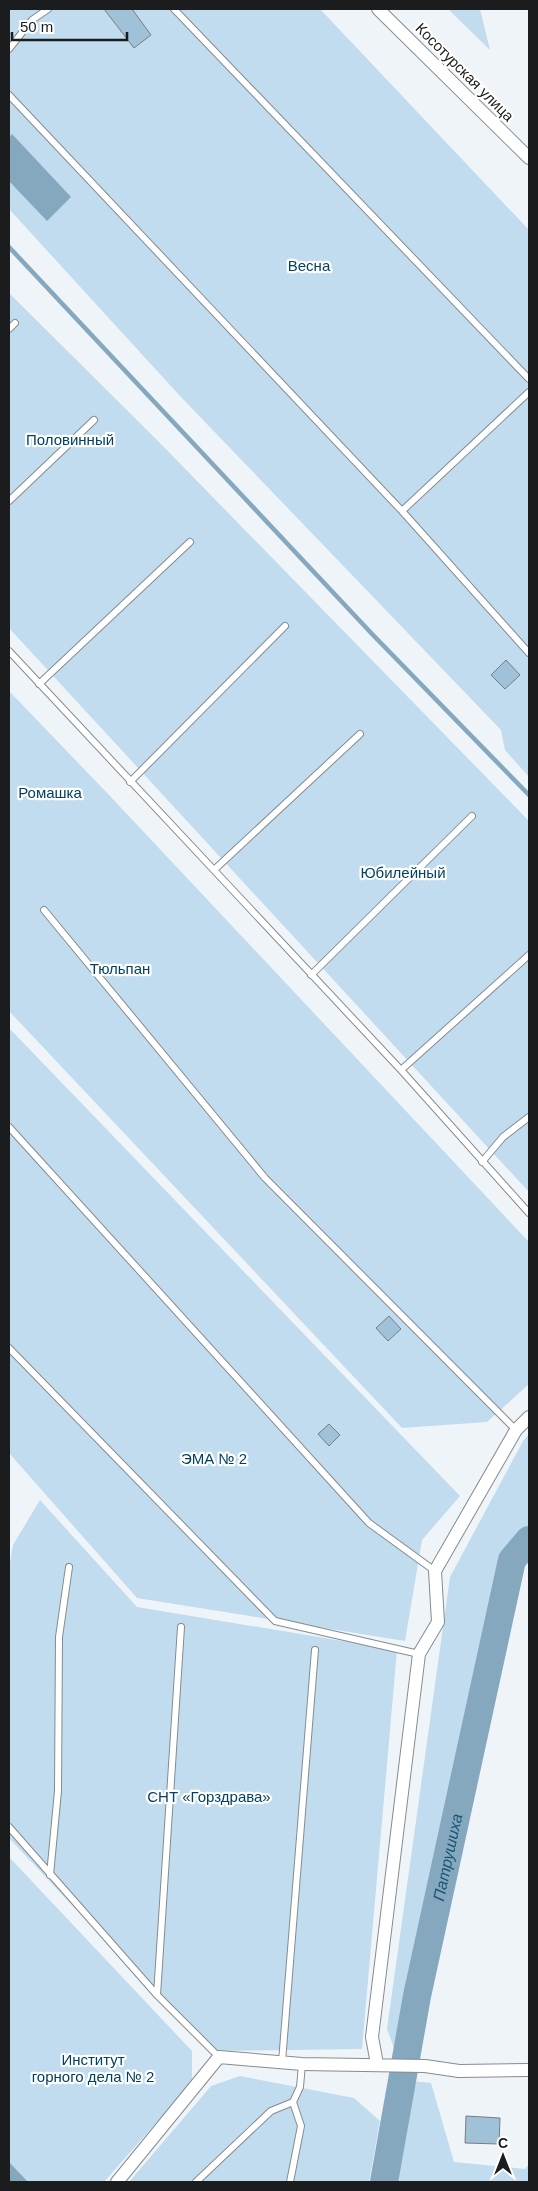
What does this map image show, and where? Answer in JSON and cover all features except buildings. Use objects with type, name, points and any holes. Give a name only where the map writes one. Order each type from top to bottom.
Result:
[{"type":"street","name":"Косотурская улица","points":[[378,9],[529,158]]},
{"type":"street","points":[[382,2064],[372,2037],[418,1654],[438,1622],[435,1571],[516,1430],[529,1417]]},
{"type":"street","points":[[117,2182],[219,2057],[302,2064],[425,2066],[459,2071],[529,2070]]},
{"type":"lane","points":[[9,49],[32,20],[48,9]]},
{"type":"lane","points":[[174,9],[529,379]]},
{"type":"lane","points":[[9,95],[402,511],[529,653]]},
{"type":"lane","points":[[9,329],[15,323]]},
{"type":"lane","points":[[402,511],[529,392]]},
{"type":"lane","points":[[9,501],[94,420]]},
{"type":"lane","points":[[39,684],[190,542]]},
{"type":"lane","points":[[130,782],[285,626]]},
{"type":"lane","points":[[9,651],[401,1070],[529,1213]]},
{"type":"lane","points":[[214,870],[360,734]]},
{"type":"lane","points":[[311,975],[472,816]]},
{"type":"lane","points":[[44,910],[265,1178],[516,1430]]},
{"type":"lane","points":[[401,1070],[529,955]]},
{"type":"lane","points":[[482,1162],[503,1137],[529,1116]]},
{"type":"lane","points":[[9,1127],[369,1523],[435,1571]]},
{"type":"lane","points":[[9,1348],[275,1620],[418,1654]]},
{"type":"lane","points":[[50,1875],[58,1791],[59,1637],[69,1567]]},
{"type":"lane","points":[[157,1995],[181,1628]]},
{"type":"lane","points":[[282,2062],[315,1650]]},
{"type":"lane","points":[[9,1827],[157,1995],[219,2057]]},
{"type":"lane","points":[[196,2182],[271,2111],[293,2102],[300,2087],[302,2064]]},
{"type":"lane","points":[[290,2182],[302,2126],[293,2102]]},
{"type":"green space","name":"Весна","points":[[9,9],[320,9],[529,230],[529,777],[505,750],[501,730],[180,396],[9,209]]},
{"type":"green space","points":[[448,9],[480,9],[490,50]]},
{"type":"green space","name":"Юбилейный","points":[[9,293],[158,441],[529,821],[529,1192],[9,628]]},
{"type":"green space","name":"Тюльпан","points":[[9,691],[529,1242],[529,1384],[487,1422],[402,1428],[9,1011]]},
{"type":"green space","name":"ЭМА № 2","points":[[9,1028],[460,1496],[422,1540],[405,1641],[137,1598],[9,1453]]},
{"type":"green space","points":[[529,1434],[529,1525],[504,1554],[398,2059],[387,2029],[450,1577],[523,1441]]},
{"type":"green space","name":"СНТ «Горздрава»","points":[[40,1500],[137,1607],[397,1650],[362,2049],[209,2051],[9,1838],[9,1568],[13,1545]]},
{"type":"green space","name":"Институт горного дела № 2","points":[[9,1857],[192,2051],[192,2082],[104,2182],[9,2182]]},
{"type":"green space","points":[[240,2076],[354,2098],[380,2121],[369,2182],[129,2182],[211,2086]]},
{"type":"green space","points":[[411,2081],[431,2083],[454,2162],[525,2169],[529,2164],[529,2182],[396,2182]]},
{"type":"shaded area","points":[[12,134],[71,197],[47,221],[9,181],[9,138]]},
{"type":"shaded area","points":[[9,2162],[28,2182],[9,2182]]},
{"type":"waterway","points":[[9,247],[373,635],[529,795]]},
{"type":"waterway","name":"Патрушиха","points":[[384,2182],[417,1996],[512,1560],[529,1540]]},
{"type":"park label","name":"Половинный","points":[[70,439]]},
{"type":"park label","name":"Ромашка","points":[[50,792]]}]
